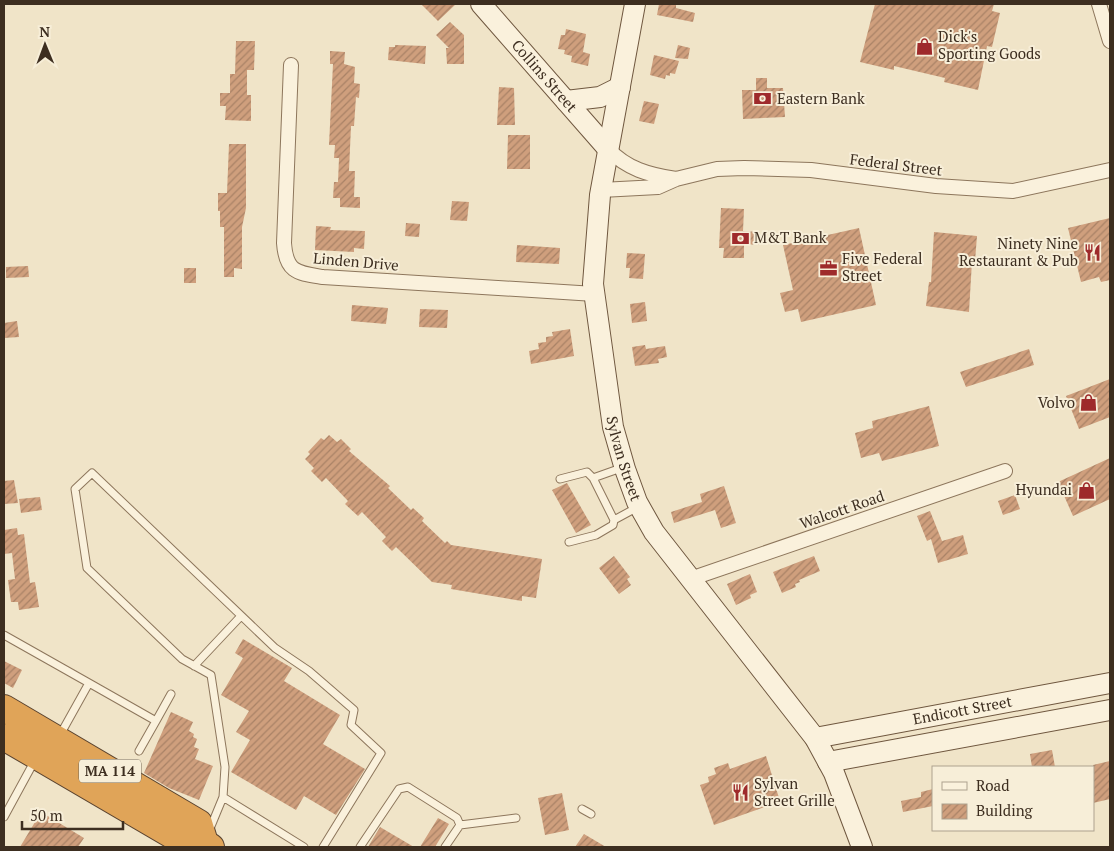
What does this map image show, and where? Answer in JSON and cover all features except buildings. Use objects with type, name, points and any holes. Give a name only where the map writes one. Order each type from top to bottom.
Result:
[{"type":"highway","name":"MA 114","points":[[4,708],[198,823],[208,845]]},
{"type":"highway","name":"MA 114","points":[[4,737],[182,841],[208,845]]},
{"type":"main road","name":"Collins Street","points":[[480,4],[608,149]]},
{"type":"main road","name":"Sylvan Street","points":[[635,4],[608,149],[596,228],[595,294],[614,427],[624,467],[639,506],[654,532],[815,738],[828,762],[862,847]]},
{"type":"main road","points":[[566,101],[600,96],[620,86]]},
{"type":"main road","name":"Endicott Street","points":[[815,738],[1110,683]]},
{"type":"main road","points":[[962,710],[967,736]]},
{"type":"main road","name":"Endicott Street","points":[[828,762],[1110,710]]},
{"type":"main road","points":[[844,800],[850,777],[859,756]]},
{"type":"street","points":[[1100,4],[1110,42]]},
{"type":"street","name":"Linden Drive","points":[[291,65],[284,243],[285,256],[290,266],[298,273],[323,277],[595,294]]},
{"type":"street","name":"Federal Street","points":[[608,149],[620,162],[635,170],[676,179]]},
{"type":"street","name":"Federal Street","points":[[601,190],[658,187],[676,179],[718,169],[772,168],[811,170],[936,186],[1013,191],[1110,170]]},
{"type":"street","name":"Walcott Road","points":[[690,580],[1005,470]]},
{"type":"lane","points":[[593,478],[624,467]]},
{"type":"lane","points":[[560,479],[587,472],[593,478],[614,520]]},
{"type":"lane","points":[[208,845],[223,797],[225,767],[210,675],[182,659],[87,568],[75,489],[92,473],[275,648],[309,671],[354,710],[351,725],[381,753],[324,847]]},
{"type":"lane","points":[[569,542],[596,535],[613,525],[614,520],[639,506]]},
{"type":"lane","points":[[194,666],[241,616]]},
{"type":"lane","points":[[4,635],[156,721]]},
{"type":"lane","points":[[58,739],[89,683]]},
{"type":"lane","points":[[139,752],[171,694]]},
{"type":"lane","points":[[4,817],[37,757]]},
{"type":"lane","points":[[360,847],[399,789],[408,787],[457,818],[460,825]]},
{"type":"lane","points":[[223,797],[304,847]]},
{"type":"lane","points":[[582,808],[591,814]]},
{"type":"lane","points":[[445,847],[460,825],[516,818]]},
{"type":"place","name":"Dick's Sporting Goods","points":[[924,46]]},
{"type":"place","name":"Eastern Bank","points":[[763,99]]},
{"type":"place","name":"M&T Bank","points":[[740,238]]},
{"type":"place","name":"Ninety Nine Restaurant & Pub","points":[[1092,253]]},
{"type":"place","name":"Five Federal Street","points":[[828,268]]},
{"type":"place","name":"Volvo","points":[[1089,403]]},
{"type":"place","name":"Hyundai","points":[[1086,490]]},
{"type":"place","name":"Sylvan Street Grille","points":[[740,793]]}]
